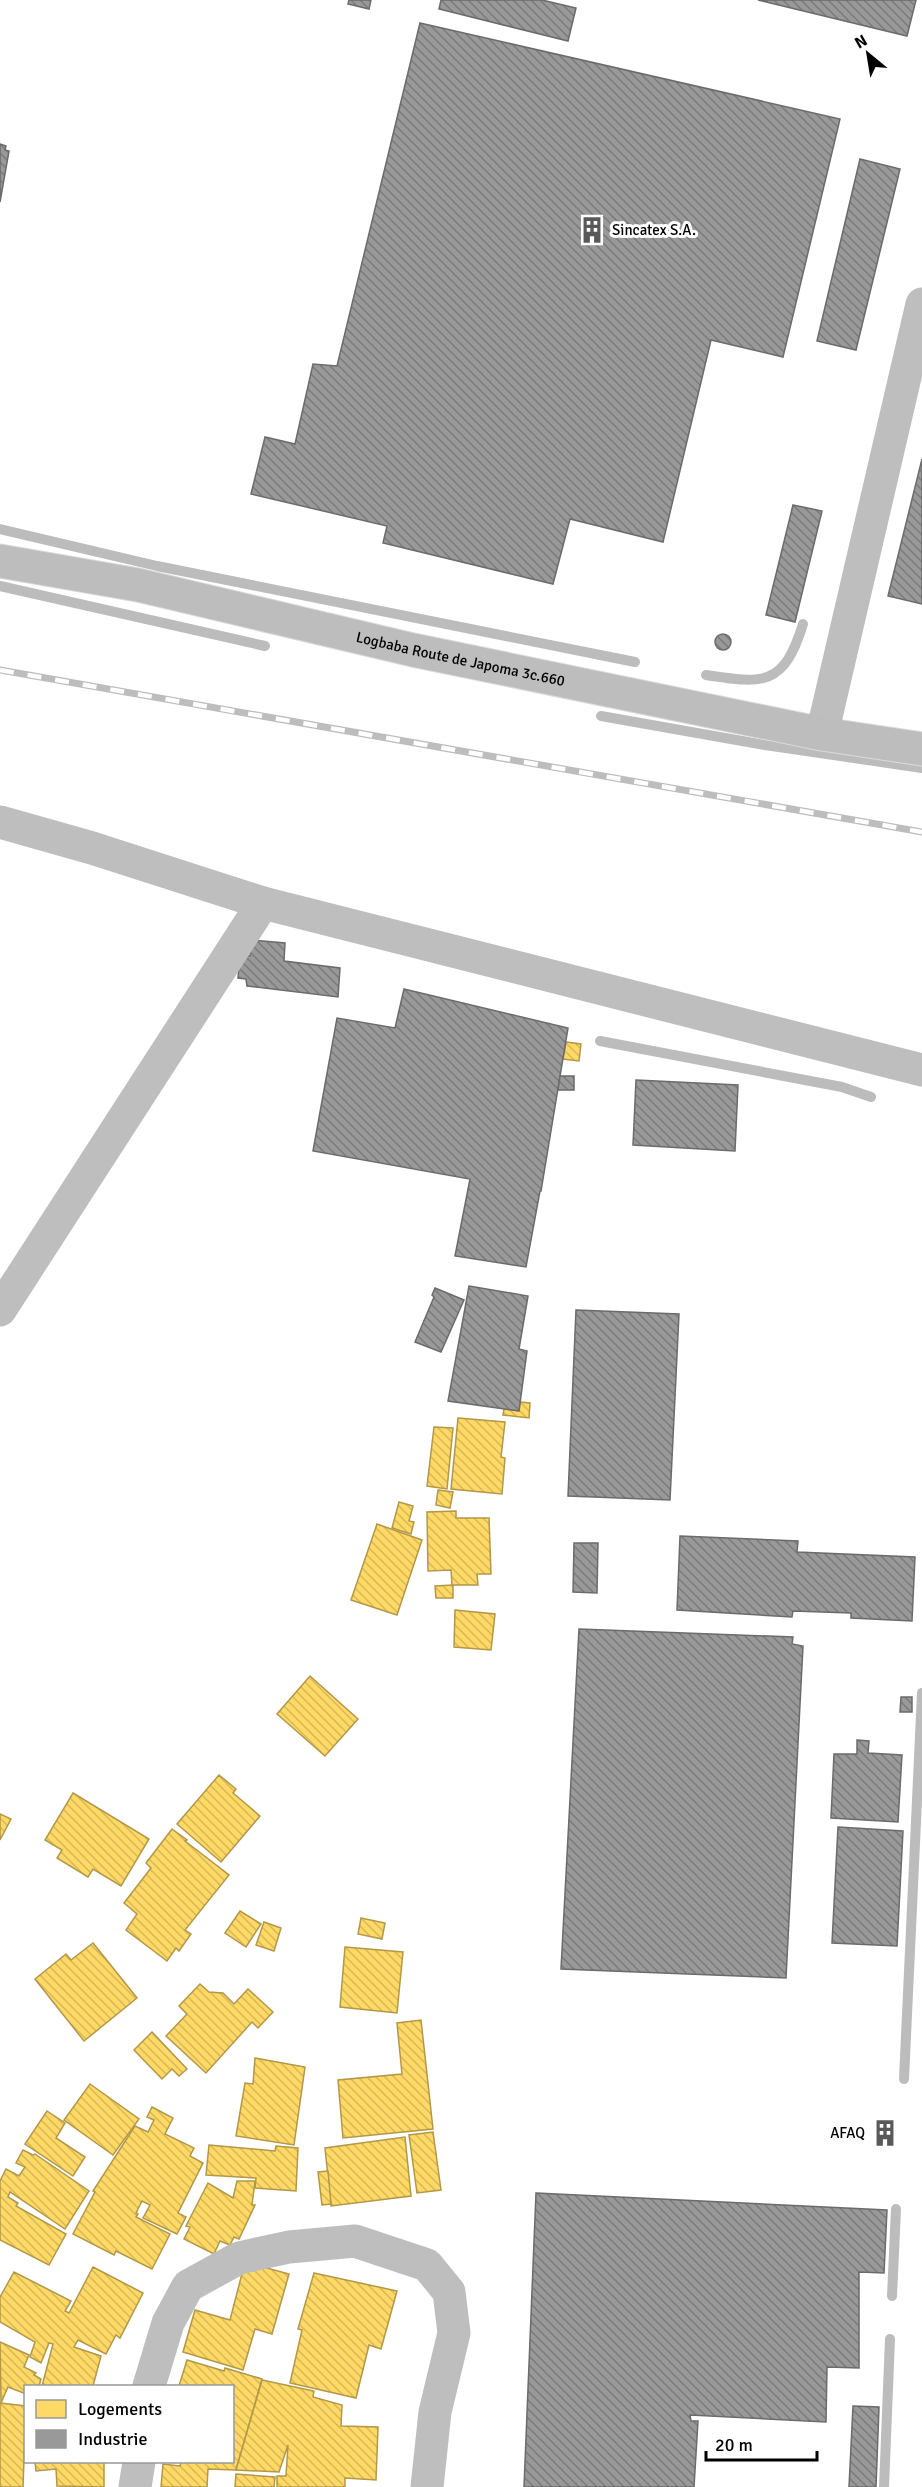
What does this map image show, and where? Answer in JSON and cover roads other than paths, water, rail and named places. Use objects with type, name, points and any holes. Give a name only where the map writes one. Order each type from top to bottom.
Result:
[{"type":"main road","name":"Logbaba Route de Japoma 3c.660","points":[[0,561],[138,585],[414,650],[822,734],[922,748]]},
{"type":"street","points":[[822,734],[922,304]]},
{"type":"street","points":[[0,822],[92,848],[262,903],[922,1070]]},
{"type":"street","points":[[0,1310],[262,903]]},
{"type":"street","points":[[149,2385],[168,2323],[188,2286],[239,2258],[289,2247],[355,2241],[427,2265],[448,2292],[454,2333],[435,2412],[427,2487]]},
{"type":"street","points":[[135,2487],[138,2463]]},
{"type":"waterway","points":[[0,529],[157,566],[635,662]]},
{"type":"waterway","points":[[0,586],[265,646]]},
{"type":"waterway","points":[[706,675],[743,680],[769,676],[779,670],[788,659],[803,624]]},
{"type":"waterway","points":[[601,716],[765,745],[922,768]]},
{"type":"waterway","points":[[600,1041],[842,1087],[871,1097]]},
{"type":"waterway","points":[[904,2079],[922,1693]]},
{"type":"waterway","points":[[892,2296],[896,2209]]},
{"type":"waterway","points":[[884,2487],[890,2339]]},
{"type":"railway","points":[[0,670],[922,832]]},
{"type":"place","name":"Sincatex S.A.","points":[[592,230]]},
{"type":"place","name":"AFAQ","points":[[885,2133]]}]
